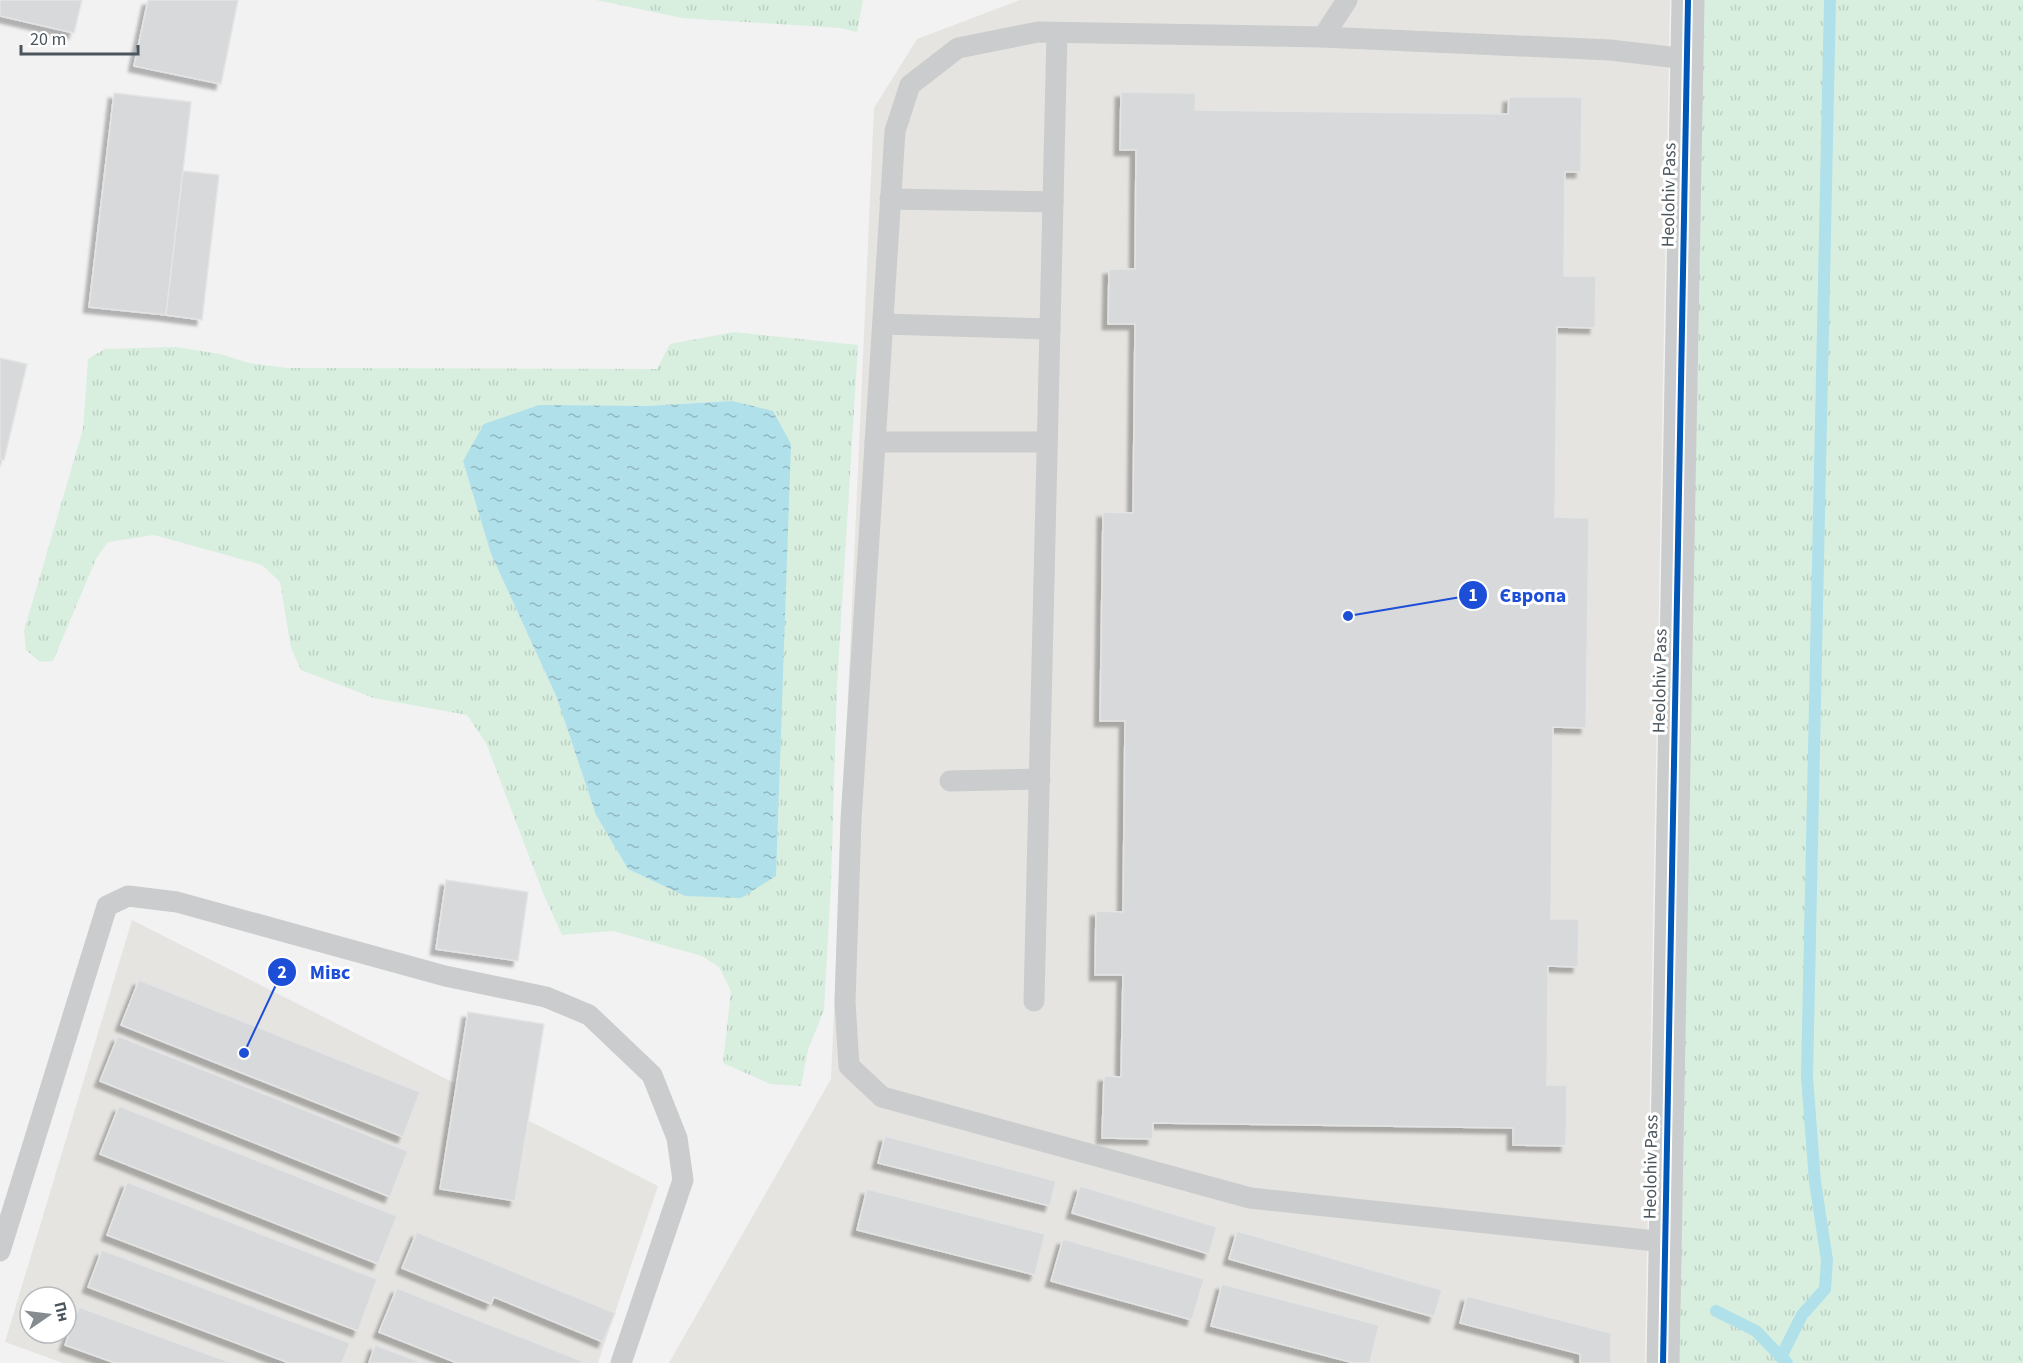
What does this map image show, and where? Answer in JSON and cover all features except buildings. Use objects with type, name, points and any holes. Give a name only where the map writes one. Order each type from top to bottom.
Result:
[{"type":"street","name":"Heolohiv Pass","points":[[1663,1363],[1688,0]]},
{"type":"lane","points":[[1323,37],[1347,0]]},
{"type":"lane","points":[[1665,1242],[1250,1198],[882,1097],[849,1066],[845,1002],[851,820],[890,199],[895,131],[910,85],[957,48],[1038,33],[1323,37],[1611,50],[1687,59]]},
{"type":"lane","points":[[1034,1001],[1057,33]]},
{"type":"lane","points":[[890,199],[1053,202]]},
{"type":"lane","points":[[883,324],[1050,329]]},
{"type":"lane","points":[[875,442],[1047,442]]},
{"type":"lane","points":[[950,781],[1040,779]]},
{"type":"lane","points":[[0,1251],[107,906],[128,896],[177,902],[446,976],[546,997],[589,1015],[652,1075],[677,1138],[683,1180],[621,1363]]},
{"type":"shaded area","points":[[1020,0],[1670,0],[1645,1363],[669,1363],[831,1079],[874,108],[917,39]]},
{"type":"shaded area","points":[[132,920],[658,1186],[598,1363],[63,1363],[5,1342],[18,1299],[18,1345],[78,1345],[78,1285],[22,1285]]},
{"type":"green space","points":[[596,0],[863,0],[857,32],[840,28],[682,18]]},
{"type":"green space","points":[[1695,0],[2023,0],[2023,1363],[1676,1363]]},
{"type":"green space","points":[[734,332],[858,345],[837,686],[831,884],[824,1010],[808,1050],[801,1086],[770,1084],[723,1063],[731,991],[719,967],[702,956],[613,931],[562,935],[543,893],[486,743],[467,715],[374,698],[301,670],[291,648],[280,582],[262,565],[154,535],[108,542],[96,559],[53,661],[40,662],[26,650],[24,631],[83,429],[88,359],[105,349],[175,347],[220,354],[249,363],[288,368],[657,369],[670,344]],"holes":[[[732,401],[685,896],[628,869],[596,815],[557,698],[491,554],[463,461],[645,406]]]},
{"type":"water","points":[[732,401],[773,411],[791,444],[776,876],[741,898],[685,896],[628,869],[596,815],[557,698],[491,554],[463,461],[484,424],[539,405],[645,406]]},
{"type":"waterway","points":[[1781,1357],[1802,1315],[1825,1289],[1827,1260],[1815,1182],[1807,1077],[1830,0]]},
{"type":"waterway","points":[[1716,1311],[1756,1331],[1787,1363]]},
{"type":"cycle path","points":[[1663,1363],[1688,0]]},
{"type":"place","name":"Європа","points":[[1348,616]]},
{"type":"place","name":"Мівс","points":[[244,1053]]}]
